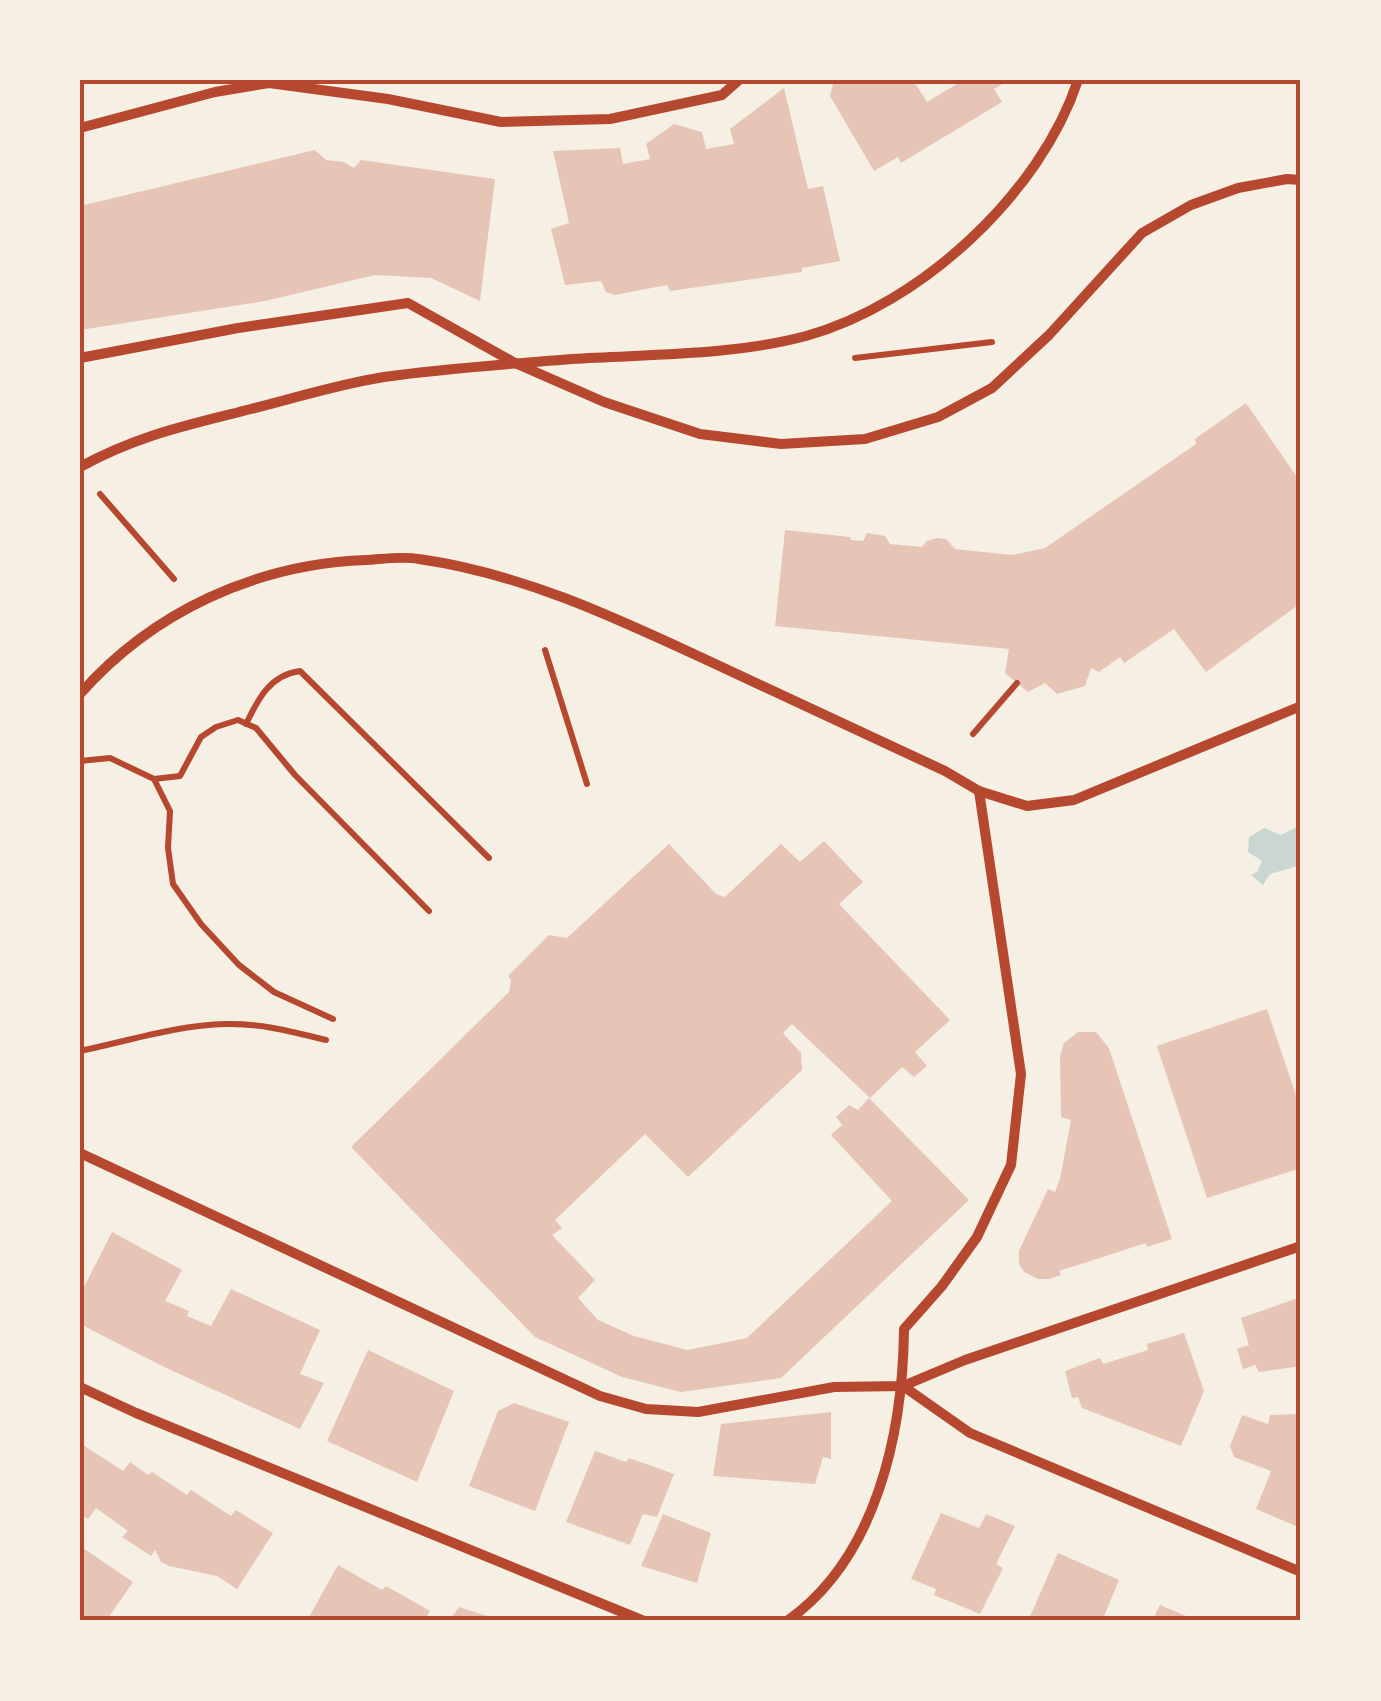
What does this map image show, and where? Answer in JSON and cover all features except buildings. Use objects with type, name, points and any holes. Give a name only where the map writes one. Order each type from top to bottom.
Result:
[{"type":"street","points":[[80,128],[214,92],[269,82],[388,98],[501,122],[610,119],[722,95],[739,80]]},
{"type":"street","points":[[80,467],[120,445],[166,430],[381,378],[515,363],[739,348],[807,336],[887,300],[948,258],[984,226],[1018,188],[1045,148],[1078,80]]},
{"type":"street","points":[[80,358],[238,328],[408,303],[515,363],[604,402],[700,434],[798,443],[866,439],[938,418],[992,388],[1049,335],[1142,233],[1191,205],[1238,188],[1301,180]]},
{"type":"street","points":[[80,694],[102,669],[146,632],[244,582],[328,562],[415,558],[508,577],[596,609],[927,763],[978,791],[1027,806],[1074,800],[1301,706]]},
{"type":"street","points":[[787,1621],[807,1607],[842,1568],[864,1525],[892,1448],[904,1386],[904,1328],[978,1237],[1011,1165],[1021,1074],[978,791]]},
{"type":"street","points":[[80,1153],[600,1396],[646,1409],[698,1412],[834,1387],[904,1386],[965,1360],[1301,1246]]},
{"type":"street","points":[[904,1386],[970,1433],[1301,1572]]},
{"type":"street","points":[[80,1387],[154,1421],[644,1621]]},
{"type":"path","points":[[807,336],[838,360],[1049,335]]},
{"type":"path","points":[[93,485],[195,604]]},
{"type":"path","points":[[545,650],[586,784]]},
{"type":"path","points":[[246,724],[261,693],[286,673],[300,671],[489,858]]},
{"type":"path","points":[[972,734],[1017,683]]},
{"type":"path","points":[[80,761],[110,758],[154,779],[180,776],[201,737],[216,726],[238,720],[256,728],[295,775],[429,910]]},
{"type":"path","points":[[154,779],[170,811],[168,848],[174,884],[201,924],[239,966],[274,992],[333,1019]]},
{"type":"path","points":[[80,1050],[195,1026],[227,1024],[268,1026],[326,1040]]},
{"type":"shaded area","points":[[1301,825],[1301,865],[1270,874],[1263,885],[1251,875],[1262,861],[1248,852],[1249,837],[1264,828],[1281,835]]}]
